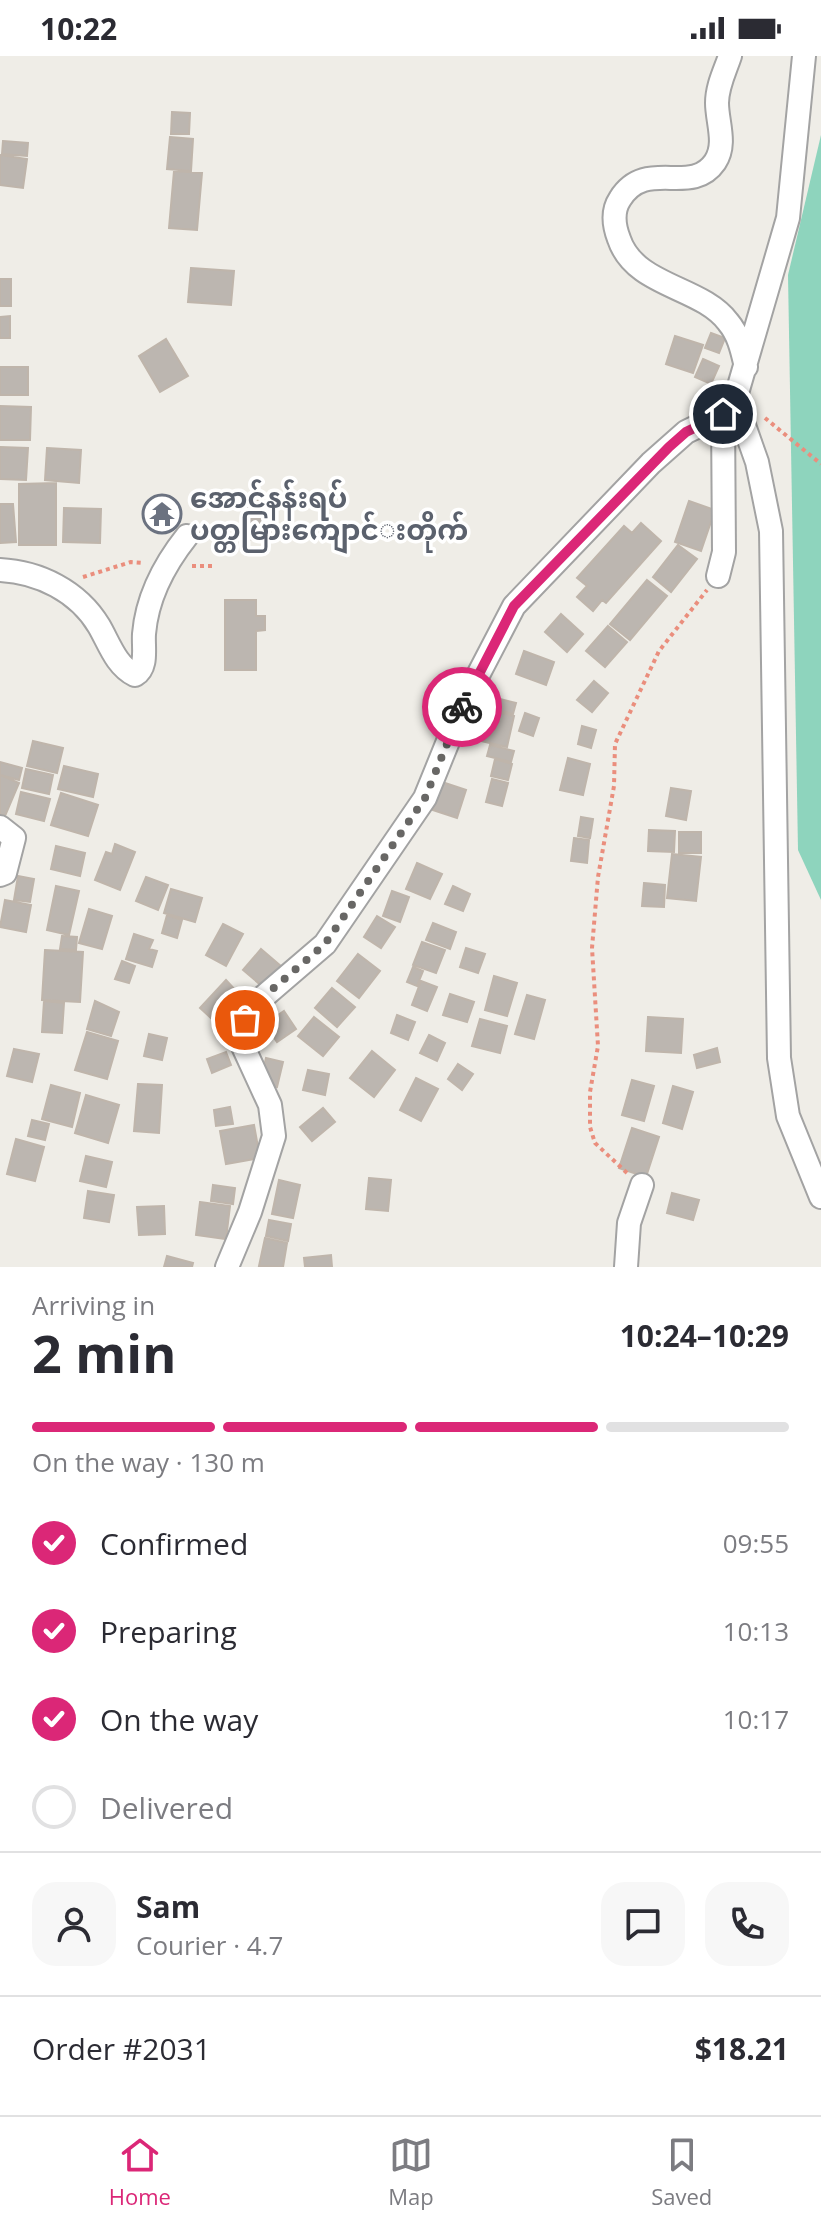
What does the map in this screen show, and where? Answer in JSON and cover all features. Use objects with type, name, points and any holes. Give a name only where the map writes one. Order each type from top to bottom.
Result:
[{"type":"street","points":[[730,56],[719,88],[721,147],[716,161],[705,173],[692,177],[639,179],[628,186],[616,204],[614,224],[622,248],[654,278],[726,319],[738,337],[746,369]]},
{"type":"street","points":[[718,576],[724,552],[729,407],[746,369],[788,218],[804,56]]},
{"type":"street","points":[[729,407],[757,462],[771,531],[779,1058],[788,1116],[821,1197]]},
{"type":"street","points":[[227,1267],[250,1212],[274,1136],[270,1105],[241,1042],[245,1020],[261,999],[325,944],[425,798],[464,702],[514,606],[651,463],[686,432],[729,407]]},
{"type":"street","points":[[0,570],[33,575],[77,599],[98,623],[122,666],[135,675],[144,663],[148,607],[165,566],[187,536]]},
{"type":"street","points":[[0,827],[14,838],[5,873],[0,875]]},
{"type":"street","points":[[626,1267],[629,1223],[642,1185]]},
{"type":"path","points":[[729,407],[775,424],[821,464]]},
{"type":"path","points":[[75,577],[88,577],[131,562],[212,566]]},
{"type":"path","points":[[642,1185],[595,1143],[590,1127],[590,1092],[598,1046],[592,978],[598,877],[614,786],[615,744],[626,715],[659,651],[718,576]]},
{"type":"green space","points":[[821,135],[821,900],[798,850],[788,275]]},
{"type":"building","points":[[172,112],[190,113],[189,134],[171,134]]},
{"type":"building","points":[[170,137],[193,139],[191,171],[167,169]]},
{"type":"building","points":[[3,141],[28,143],[27,156],[2,154]]},
{"type":"building","points":[[0,155],[27,159],[23,188],[0,185]]},
{"type":"building","points":[[174,171],[202,173],[197,230],[169,228]]},
{"type":"building","points":[[191,268],[234,271],[231,305],[188,302]]},
{"type":"building","points":[[0,279],[11,279],[11,306],[0,306]]},
{"type":"building","points":[[10,316],[10,338],[0,338],[0,317]]},
{"type":"building","points":[[711,333],[725,338],[719,353],[705,348]]},
{"type":"building","points":[[675,336],[703,345],[693,373],[666,364]]},
{"type":"building","points":[[166,339],[188,376],[160,392],[139,356]]},
{"type":"building","points":[[703,359],[719,366],[711,384],[695,377]]},
{"type":"building","points":[[0,367],[28,367],[28,395],[0,395]]},
{"type":"building","points":[[0,406],[31,407],[30,440],[0,440]]},
{"type":"building","points":[[0,447],[28,448],[26,480],[0,479]]},
{"type":"building","points":[[47,448],[81,450],[79,483],[45,480]]},
{"type":"building","points":[[56,483],[56,545],[19,545],[19,484]]},
{"type":"building","points":[[274,500],[275,538],[245,540],[243,502]]},
{"type":"building","points":[[689,501],[715,510],[701,551],[675,542]]},
{"type":"building","points":[[0,504],[13,504],[16,542],[0,543]]},
{"type":"building","points":[[64,508],[101,509],[100,543],[63,542]]},
{"type":"building","points":[[641,523],[661,541],[606,603],[602,600],[593,611],[577,597],[587,586],[577,578],[624,526],[632,533]]},
{"type":"building","points":[[678,545],[697,559],[671,592],[653,577]]},
{"type":"building","points":[[647,580],[667,596],[630,640],[610,624]]},
{"type":"building","points":[[225,600],[256,600],[256,616],[265,616],[265,630],[256,631],[256,670],[225,670]]},
{"type":"building","points":[[561,614],[583,634],[567,652],[545,632]]},
{"type":"building","points":[[608,626],[627,642],[605,667],[586,651]]},
{"type":"building","points":[[524,651],[554,662],[546,685],[516,674]]},
{"type":"building","points":[[594,681],[608,693],[592,712],[577,700]]},
{"type":"building","points":[[500,699],[516,703],[513,714],[497,710]]},
{"type":"building","points":[[488,710],[514,716],[507,747],[481,741]]},
{"type":"building","points":[[525,713],[539,718],[533,736],[519,731]]},
{"type":"building","points":[[582,726],[596,730],[591,748],[578,744]]},
{"type":"building","points":[[33,741],[63,748],[57,773],[27,766]]},
{"type":"building","points":[[490,745],[514,751],[511,762],[487,756]]},
{"type":"building","points":[[568,758],[590,764],[583,795],[560,790]]},
{"type":"building","points":[[495,759],[512,764],[508,780],[491,776]]},
{"type":"building","points":[[0,762],[22,768],[19,780],[0,775]]},
{"type":"building","points":[[64,766],[98,774],[93,797],[58,789]]},
{"type":"building","points":[[26,769],[53,775],[49,794],[22,788]]},
{"type":"building","points":[[0,775],[19,783],[5,816],[0,814]]},
{"type":"building","points":[[492,779],[508,783],[502,806],[486,802]]},
{"type":"building","points":[[442,782],[466,790],[457,818],[433,810]]},
{"type":"building","points":[[671,788],[691,791],[686,820],[666,816]]},
{"type":"building","points":[[21,792],[50,799],[44,821],[16,814]]},
{"type":"building","points":[[61,793],[98,805],[88,836],[51,825]]},
{"type":"building","points":[[581,817],[593,819],[590,838],[578,836]]},
{"type":"building","points":[[649,830],[675,831],[674,852],[648,851]]},
{"type":"building","points":[[679,832],[701,832],[701,853],[679,853]]},
{"type":"building","points":[[574,838],[589,840],[587,863],[571,861]]},
{"type":"building","points":[[115,844],[135,852],[120,890],[95,880],[106,852],[112,854]]},
{"type":"building","points":[[56,846],[85,853],[80,876],[51,869]]},
{"type":"building","points":[[672,854],[701,857],[696,901],[667,898]]},
{"type":"building","points":[[417,863],[442,874],[430,899],[406,889]]},
{"type":"building","points":[[18,876],[34,879],[30,902],[14,900]]},
{"type":"building","points":[[146,877],[168,885],[158,910],[136,901]]},
{"type":"building","points":[[644,883],[665,885],[664,907],[642,906]]},
{"type":"building","points":[[56,886],[79,891],[69,935],[47,930]]},
{"type":"building","points":[[453,886],[470,894],[463,911],[445,904]]},
{"type":"building","points":[[171,889],[202,898],[195,922],[164,913]]},
{"type":"building","points":[[392,891],[409,897],[400,922],[383,916]]},
{"type":"building","points":[[5,900],[31,905],[26,932],[0,927]]},
{"type":"building","points":[[89,909],[112,916],[102,949],[79,943]]},
{"type":"building","points":[[167,915],[182,920],[177,938],[162,933]]},
{"type":"building","points":[[377,916],[395,927],[381,948],[364,937]]},
{"type":"building","points":[[433,923],[456,932],[450,949],[426,940]]},
{"type":"building","points":[[223,924],[243,934],[226,966],[206,955]]},
{"type":"building","points":[[134,934],[153,940],[149,949],[157,951],[152,967],[126,959]]},
{"type":"building","points":[[62,936],[77,937],[76,950],[60,949]]},
{"type":"building","points":[[422,942],[445,950],[436,973],[413,965]]},
{"type":"building","points":[[466,948],[485,954],[478,973],[460,967]]},
{"type":"building","points":[[261,949],[281,966],[263,987],[243,970]]},
{"type":"building","points":[[45,950],[83,952],[80,1002],[42,1000]]},
{"type":"building","points":[[358,954],[380,971],[359,998],[337,981]]},
{"type":"building","points":[[122,961],[135,966],[129,983],[115,979]]},
{"type":"building","points":[[413,967],[423,971],[417,986],[407,982]]},
{"type":"building","points":[[494,976],[517,983],[507,1016],[485,1010]]},
{"type":"building","points":[[226,980],[238,993],[212,1019],[200,1008]]},
{"type":"building","points":[[421,981],[437,987],[427,1011],[412,1005]]},
{"type":"building","points":[[332,988],[355,1007],[337,1027],[315,1008]]},
{"type":"building","points":[[239,994],[248,1003],[226,1026],[217,1017]]},
{"type":"building","points":[[450,994],[474,1002],[467,1022],[443,1015]]},
{"type":"building","points":[[527,995],[545,1000],[534,1039],[515,1034]]},
{"type":"building","points":[[44,1001],[64,1003],[62,1033],[42,1032]]},
{"type":"building","points":[[95,1001],[119,1012],[111,1036],[87,1029]]},
{"type":"building","points":[[284,1011],[296,1029],[277,1042],[265,1024]]},
{"type":"building","points":[[397,1015],[415,1022],[408,1040],[391,1033]]},
{"type":"building","points":[[314,1017],[339,1037],[323,1056],[298,1036]]},
{"type":"building","points":[[648,1017],[683,1019],[681,1053],[646,1051]]},
{"type":"building","points":[[480,1019],[507,1026],[500,1053],[472,1046]]},
{"type":"building","points":[[87,1032],[118,1041],[107,1079],[75,1070]]},
{"type":"building","points":[[149,1034],[167,1038],[162,1060],[144,1056]]},
{"type":"building","points":[[429,1035],[445,1043],[437,1061],[420,1053]]},
{"type":"building","points":[[717,1048],[720,1062],[697,1068],[694,1055]]},
{"type":"building","points":[[14,1049],[39,1054],[32,1082],[7,1076]]},
{"type":"building","points":[[372,1051],[395,1070],[374,1097],[350,1078]]},
{"type":"building","points":[[226,1052],[231,1065],[212,1073],[207,1059]]},
{"type":"building","points":[[266,1058],[283,1062],[277,1087],[260,1083]]},
{"type":"building","points":[[458,1064],[473,1074],[462,1090],[448,1079]]},
{"type":"building","points":[[308,1070],[329,1074],[325,1095],[303,1090]]},
{"type":"building","points":[[416,1078],[438,1089],[421,1121],[400,1110]]},
{"type":"building","points":[[632,1080],[654,1086],[644,1121],[622,1115]]},
{"type":"building","points":[[138,1084],[162,1085],[159,1133],[134,1131]]},
{"type":"building","points":[[51,1085],[80,1093],[72,1127],[42,1119]]},
{"type":"building","points":[[673,1086],[693,1092],[682,1129],[663,1123]]},
{"type":"building","points":[[86,1095],[119,1105],[108,1143],[75,1133]]},
{"type":"building","points":[[230,1107],[233,1124],[216,1126],[214,1110]]},
{"type":"building","points":[[323,1108],[335,1122],[312,1141],[300,1127]]},
{"type":"building","points":[[32,1120],[49,1124],[45,1140],[28,1136]]},
{"type":"building","points":[[254,1125],[260,1158],[226,1164],[220,1131]]},
{"type":"building","points":[[632,1128],[659,1137],[646,1177],[619,1168]]},
{"type":"building","points":[[16,1139],[44,1147],[35,1181],[7,1174]]},
{"type":"building","points":[[86,1156],[112,1162],[106,1187],[80,1181]]},
{"type":"building","points":[[369,1178],[391,1180],[388,1211],[366,1209]]},
{"type":"building","points":[[279,1180],[300,1185],[293,1218],[272,1214]]},
{"type":"building","points":[[213,1185],[235,1188],[233,1204],[211,1201]]},
{"type":"building","points":[[88,1191],[114,1195],[109,1222],[84,1218]]},
{"type":"building","points":[[672,1193],[699,1200],[693,1220],[667,1213]]},
{"type":"building","points":[[200,1202],[230,1206],[226,1239],[196,1235]]},
{"type":"building","points":[[164,1206],[165,1234],[139,1235],[137,1207]]},
{"type":"building","points":[[269,1220],[291,1224],[288,1241],[266,1236]]},
{"type":"building","points":[[265,1238],[287,1243],[283,1267],[259,1266]]},
{"type":"building","points":[[331,1255],[332,1267],[305,1267],[304,1258]]},
{"type":"building","points":[[167,1256],[193,1263],[192,1267],[164,1267]]},
{"type":"way so far","points":[[245,1020],[261,999],[325,944],[425,798],[462,707]]},
{"type":"place","name":"အောင်နန်းရပ် ပတ္တမြား‌ကျောင်‌းတိုက်","points":[[162,514]]},
{"type":"route","points":[[462,707],[514,606],[651,463],[686,432],[723,414]]}]
